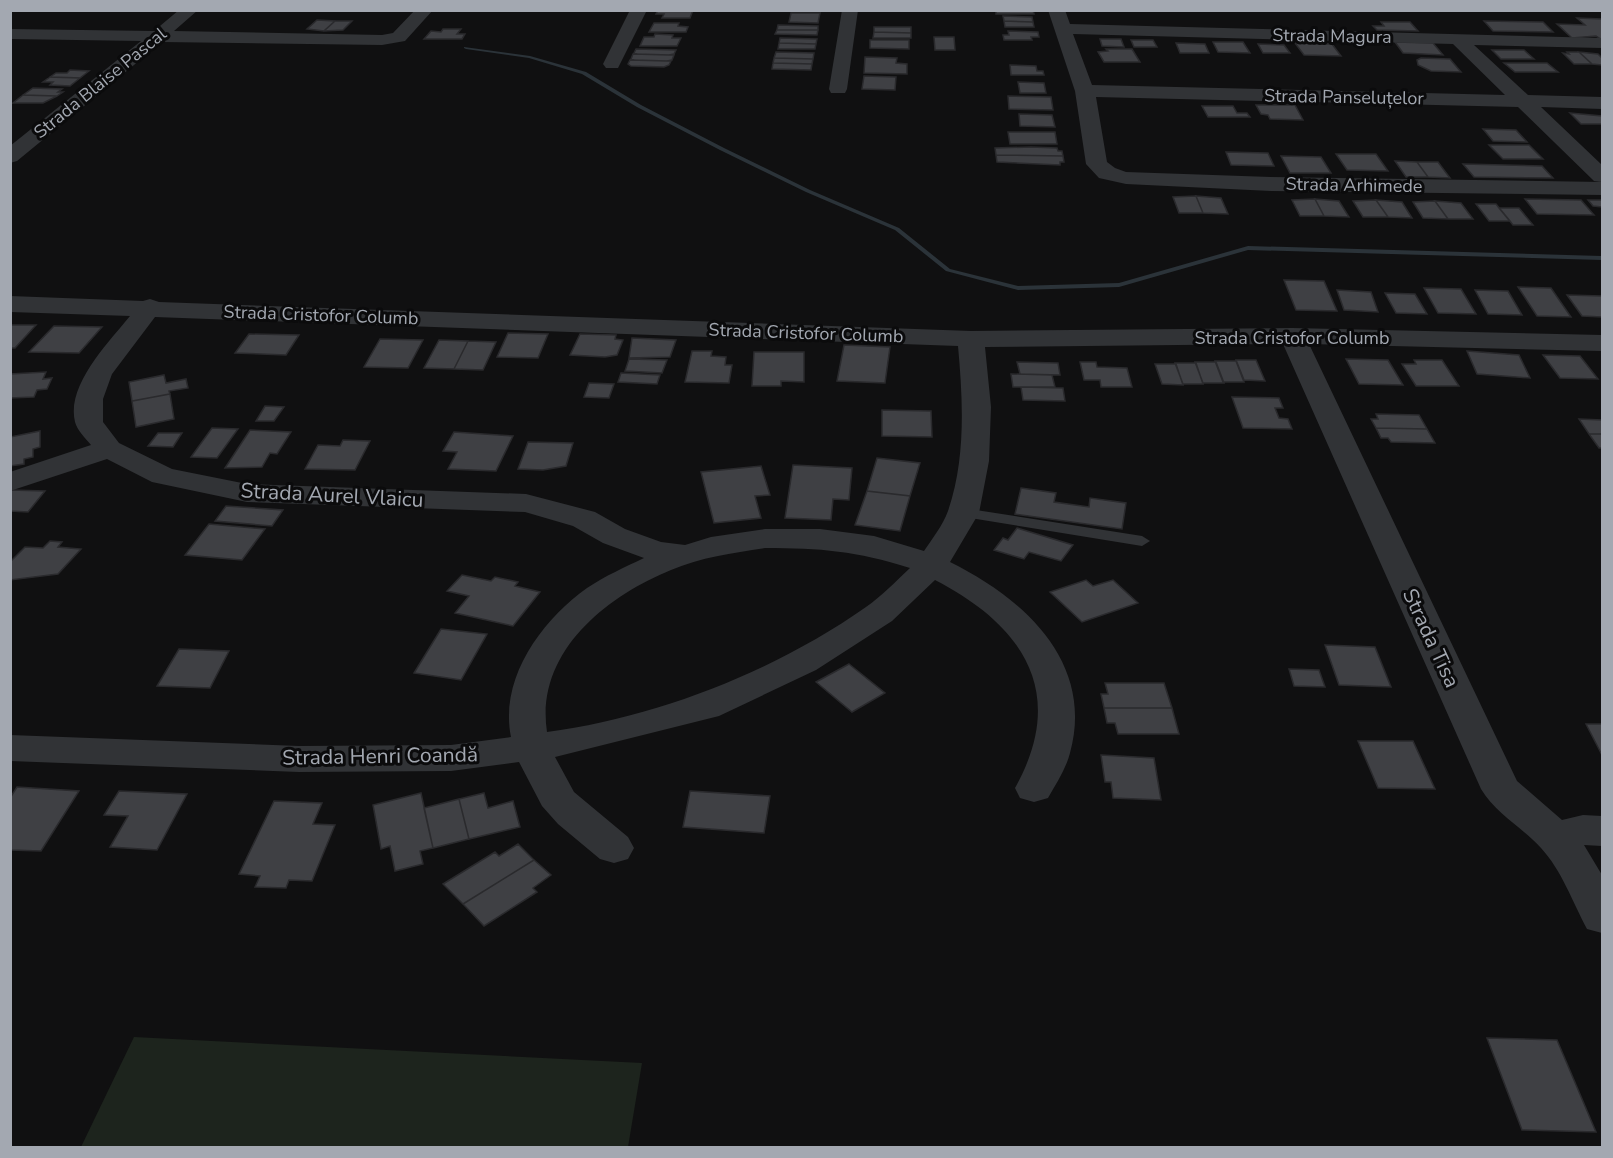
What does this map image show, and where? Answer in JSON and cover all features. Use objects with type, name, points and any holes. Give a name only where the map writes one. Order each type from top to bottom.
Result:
[{"type":"street","name":"Strada Blaise Pascal","points":[[10,156],[190,10]]},
{"type":"street","points":[[10,34],[392,40],[399,38],[425,10]]},
{"type":"street","points":[[612,64],[639,10]]},
{"type":"street","points":[[838,89],[850,10]]},
{"type":"street","points":[[1056,10],[1085,91]]},
{"type":"street","points":[[10,28],[29,16]]},
{"type":"street","name":"Strada Magura","points":[[1062,29],[1602,43]]},
{"type":"street","points":[[1457,39],[1526,101],[1602,176]]},
{"type":"street","name":"Strada Panseluțelor","points":[[1085,91],[1602,103]]},
{"type":"street","name":"Strada Arhimede","points":[[1085,91],[1097,164],[1107,173],[1126,178],[1272,184],[1602,189]]},
{"type":"street","name":"Strada Cristofor Columb","points":[[10,304],[971,339],[1292,336],[1602,343]]},
{"type":"street","name":"Strada Aurel Vlaicu","points":[[150,308],[99,373],[89,399],[88,423],[109,448],[163,476],[247,493],[526,503],[584,519],[614,536],[656,551],[684,554]]},
{"type":"street","name":"Strada Tisa","points":[[1292,336],[1501,789],[1516,806],[1554,836],[1570,855],[1587,883],[1602,917]]},
{"type":"street","name":"Strada Henri Coandă","points":[[10,747],[299,759],[451,758],[570,742],[706,707],[803,662],[880,614],[932,565],[963,513],[974,461],[976,417],[971,339]]},
{"type":"street","points":[[10,482],[109,448]]},
{"type":"street","points":[[614,848],[560,802],[531,748],[527,723],[529,698],[535,674],[546,651],[561,629],[580,610],[628,577],[684,554],[736,543],[810,539],[852,543],[893,552],[932,565],[967,582],[999,604],[1024,629],[1043,658],[1054,688],[1058,721],[1051,755],[1034,788]]},
{"type":"street","points":[[1554,836],[1583,830],[1602,831]]},
{"type":"lane","points":[[963,513],[1142,541]]},
{"type":"shaded area","points":[[134,1037],[642,1063],[628,1147],[81,1147]]},
{"type":"building","points":[[658,10],[693,10],[690,18],[662,18],[664,14],[656,14]]},
{"type":"building","points":[[996,10],[1033,10],[1034,14],[996,14]]},
{"type":"building","points":[[791,13],[820,13],[818,23],[789,22]]},
{"type":"building","points":[[1003,16],[1032,17],[1033,22],[1004,21]]},
{"type":"building","points":[[1577,18],[1602,19],[1602,40],[1596,36],[1572,38],[1557,24],[1585,25]]},
{"type":"building","points":[[317,20],[335,21],[324,31],[307,29]]},
{"type":"building","points":[[335,21],[352,21],[343,30],[324,31]]},
{"type":"building","points":[[1004,21],[1033,22],[1034,27],[1005,27]]},
{"type":"building","points":[[1484,21],[1543,22],[1553,32],[1493,31]]},
{"type":"building","points":[[1381,22],[1410,22],[1418,31],[1377,30],[1373,26],[1384,26]]},
{"type":"building","points":[[654,23],[679,23],[678,26],[688,27],[686,32],[649,32]]},
{"type":"building","points":[[778,25],[818,26],[818,30],[777,30]]},
{"type":"building","points":[[874,27],[911,27],[911,33],[874,32]]},
{"type":"building","points":[[443,29],[461,29],[457,34],[465,34],[462,39],[424,39],[431,31],[441,32]]},
{"type":"building","points":[[777,30],[818,30],[817,35],[775,34]]},
{"type":"building","points":[[1008,31],[1038,32],[1039,37],[1031,37],[1032,40],[1004,40],[1003,35],[1009,35]]},
{"type":"building","points":[[874,32],[911,33],[911,38],[873,38]]},
{"type":"building","points":[[655,34],[681,38],[677,46],[640,46],[644,37],[654,37]]},
{"type":"building","points":[[934,37],[954,37],[955,50],[935,50]]},
{"type":"building","points":[[780,38],[817,39],[816,44],[779,43]]},
{"type":"building","points":[[1100,39],[1121,39],[1124,47],[1102,46]]},
{"type":"building","points":[[870,40],[909,40],[909,49],[870,48]]},
{"type":"building","points":[[1131,40],[1153,40],[1157,47],[1134,47]]},
{"type":"building","points":[[1213,42],[1243,42],[1250,53],[1218,52]]},
{"type":"building","points":[[1395,42],[1433,43],[1443,55],[1403,53]]},
{"type":"building","points":[[779,43],[816,44],[815,49],[778,49]]},
{"type":"building","points":[[1176,43],[1205,44],[1209,53],[1180,53]]},
{"type":"building","points":[[1295,43],[1332,44],[1341,56],[1304,55]]},
{"type":"building","points":[[1258,44],[1284,45],[1290,53],[1263,53]]},
{"type":"building","points":[[636,49],[676,50],[674,54],[669,55],[637,54],[634,53]]},
{"type":"building","points":[[1106,49],[1132,49],[1140,62],[1104,62],[1098,52],[1108,51]]},
{"type":"building","points":[[1492,50],[1524,50],[1534,59],[1501,59]]},
{"type":"building","points":[[776,52],[814,53],[813,59],[774,58]]},
{"type":"building","points":[[1567,52],[1579,52],[1592,64],[1574,64],[1563,53],[1569,54]]},
{"type":"building","points":[[1579,52],[1598,54],[1602,58],[1602,65],[1592,64]]},
{"type":"building","points":[[633,54],[674,55],[672,60],[667,61],[634,60],[631,59]]},
{"type":"building","points":[[865,57],[897,58],[896,63],[907,64],[907,74],[864,73]]},
{"type":"building","points":[[774,58],[813,59],[812,64],[773,63]]},
{"type":"building","points":[[1421,58],[1450,59],[1461,72],[1431,71],[1418,65],[1417,60]]},
{"type":"building","points":[[630,60],[671,61],[664,67],[631,66],[628,64]]},
{"type":"building","points":[[773,63],[812,64],[811,70],[772,69]]},
{"type":"building","points":[[1504,63],[1547,63],[1558,72],[1515,72]]},
{"type":"building","points":[[1010,65],[1036,66],[1037,71],[1043,71],[1044,75],[1011,75]]},
{"type":"building","points":[[70,70],[89,71],[80,78],[50,77],[56,73],[67,73]]},
{"type":"building","points":[[864,76],[896,77],[895,90],[862,89]]},
{"type":"building","points":[[50,77],[80,78],[70,86],[50,85],[53,82],[43,82]]},
{"type":"building","points":[[1018,82],[1044,83],[1046,93],[1020,93]]},
{"type":"building","points":[[33,88],[62,89],[58,92],[63,92],[57,96],[23,95]]},
{"type":"building","points":[[23,95],[57,96],[43,103],[13,103]]},
{"type":"building","points":[[1008,96],[1051,97],[1053,110],[1009,109]]},
{"type":"building","points":[[1256,105],[1295,105],[1303,120],[1270,119],[1268,115],[1261,114]]},
{"type":"building","points":[[1202,106],[1233,106],[1237,113],[1247,113],[1250,117],[1208,117]]},
{"type":"building","points":[[1570,113],[1602,116],[1602,124],[1581,124]]},
{"type":"building","points":[[1019,114],[1052,115],[1055,127],[1020,126]]},
{"type":"building","points":[[1483,129],[1516,130],[1527,142],[1493,141]]},
{"type":"building","points":[[1008,132],[1055,132],[1057,144],[1010,144]]},
{"type":"building","points":[[1489,145],[1529,145],[1543,159],[1503,159]]},
{"type":"building","points":[[995,148],[1057,148],[1058,151],[1062,151],[1063,156],[996,155]]},
{"type":"building","points":[[1226,152],[1268,153],[1274,166],[1231,165]]},
{"type":"building","points":[[1336,154],[1376,154],[1388,171],[1347,170]]},
{"type":"building","points":[[996,155],[1063,156],[1064,162],[1060,162],[1060,165],[997,162]]},
{"type":"building","points":[[1281,156],[1321,157],[1331,173],[1290,173]]},
{"type":"building","points":[[1395,161],[1417,162],[1428,177],[1406,177]]},
{"type":"building","points":[[1417,162],[1438,162],[1450,178],[1428,177]]},
{"type":"building","points":[[1463,164],[1542,166],[1553,178],[1474,177]]},
{"type":"building","points":[[1196,196],[1221,198],[1228,214],[1203,213]]},
{"type":"building","points":[[1196,196],[1203,213],[1179,213],[1173,197]]},
{"type":"building","points":[[1315,199],[1339,201],[1349,217],[1324,216]]},
{"type":"building","points":[[1315,199],[1324,216],[1300,216],[1292,200]]},
{"type":"building","points":[[1525,199],[1581,200],[1594,215],[1537,214]]},
{"type":"building","points":[[1376,200],[1402,202],[1412,218],[1388,217]]},
{"type":"building","points":[[1376,200],[1388,217],[1363,217],[1353,201]]},
{"type":"building","points":[[1588,200],[1602,200],[1602,207],[1593,206]]},
{"type":"building","points":[[1435,201],[1461,203],[1473,219],[1448,219]]},
{"type":"building","points":[[1435,201],[1448,219],[1423,218],[1413,202]]},
{"type":"building","points":[[1476,204],[1496,204],[1510,221],[1489,221]]},
{"type":"building","points":[[1499,208],[1519,208],[1533,225],[1513,225]]},
{"type":"building","points":[[1284,280],[1324,281],[1337,311],[1296,310]]},
{"type":"building","points":[[1518,287],[1551,288],[1571,317],[1537,316]]},
{"type":"building","points":[[1424,288],[1461,289],[1476,314],[1438,313]]},
{"type":"building","points":[[1337,290],[1371,292],[1378,312],[1344,310]]},
{"type":"building","points":[[1475,290],[1508,291],[1522,315],[1488,314]]},
{"type":"building","points":[[1385,293],[1415,294],[1427,314],[1396,313]]},
{"type":"building","points":[[1567,295],[1602,296],[1602,317],[1582,316]]},
{"type":"building","points":[[10,325],[36,325],[15,348],[10,348]]},
{"type":"building","points":[[54,326],[102,327],[79,353],[29,352]]},
{"type":"building","points":[[508,333],[548,334],[538,358],[497,357]]},
{"type":"building","points":[[249,334],[299,335],[286,355],[235,353]]},
{"type":"building","points":[[580,334],[616,335],[615,339],[623,340],[617,355],[605,357],[570,355]]},
{"type":"building","points":[[632,338],[676,340],[670,357],[629,358]]},
{"type":"building","points":[[380,339],[423,340],[408,368],[364,367]]},
{"type":"building","points":[[439,340],[468,341],[454,369],[424,368]]},
{"type":"building","points":[[468,341],[496,342],[483,370],[454,369]]},
{"type":"building","points":[[844,345],[890,347],[885,383],[837,381]]},
{"type":"building","points":[[692,351],[712,351],[711,356],[726,357],[725,365],[732,365],[729,383],[685,382]]},
{"type":"building","points":[[1467,351],[1519,355],[1530,378],[1477,374]]},
{"type":"building","points":[[754,352],[804,352],[804,382],[781,381],[781,386],[752,386]]},
{"type":"building","points":[[1543,355],[1580,356],[1598,379],[1560,378]]},
{"type":"building","points":[[629,359],[667,360],[662,373],[625,371]]},
{"type":"building","points":[[1346,359],[1388,360],[1403,385],[1359,384]]},
{"type":"building","points":[[1236,360],[1256,360],[1265,381],[1244,380]]},
{"type":"building","points":[[1414,360],[1442,360],[1459,386],[1416,386],[1402,364],[1416,364]]},
{"type":"building","points":[[1215,361],[1236,361],[1244,382],[1223,382]]},
{"type":"building","points":[[1017,362],[1058,363],[1060,375],[1020,374]]},
{"type":"building","points":[[1080,362],[1096,362],[1097,367],[1127,368],[1132,387],[1101,387],[1100,380],[1084,380]]},
{"type":"building","points":[[1195,362],[1216,362],[1224,383],[1203,383]]},
{"type":"building","points":[[1175,363],[1196,363],[1203,384],[1183,384]]},
{"type":"building","points":[[1155,364],[1176,364],[1183,385],[1162,384]]},
{"type":"building","points":[[46,372],[43,379],[52,378],[47,389],[37,390],[34,397],[10,398],[10,374]]},
{"type":"building","points":[[621,373],[660,375],[657,384],[618,382]]},
{"type":"building","points":[[1011,374],[1052,375],[1055,387],[1013,387]]},
{"type":"building","points":[[164,375],[166,383],[186,379],[188,388],[132,401],[129,382]]},
{"type":"building","points":[[589,383],[614,384],[609,398],[584,397]]},
{"type":"building","points":[[1021,387],[1063,388],[1065,401],[1023,400]]},
{"type":"building","points":[[170,394],[174,419],[136,427],[132,401]]},
{"type":"building","points":[[1232,397],[1279,398],[1283,408],[1275,408],[1279,418],[1288,419],[1292,429],[1243,428]]},
{"type":"building","points":[[265,406],[284,407],[274,421],[256,421]]},
{"type":"building","points":[[882,410],[931,411],[932,437],[882,436]]},
{"type":"building","points":[[1376,414],[1419,415],[1427,429],[1376,428],[1371,419],[1378,419]]},
{"type":"building","points":[[1579,419],[1602,420],[1602,434],[1589,434]]},
{"type":"building","points":[[212,428],[238,429],[217,458],[191,457]]},
{"type":"building","points":[[1376,428],[1427,429],[1435,443],[1391,442],[1388,438],[1381,438]]},
{"type":"building","points":[[250,430],[291,432],[277,454],[270,453],[262,467],[225,468]]},
{"type":"building","points":[[40,431],[40,447],[33,449],[33,457],[24,459],[24,464],[10,466],[10,437]]},
{"type":"building","points":[[454,432],[513,436],[496,471],[448,469],[457,452],[443,451]]},
{"type":"building","points":[[158,433],[182,433],[173,447],[148,446]]},
{"type":"building","points":[[1589,434],[1602,434],[1602,448],[1599,448]]},
{"type":"building","points":[[343,440],[370,441],[355,470],[305,469],[318,445],[340,446]]},
{"type":"building","points":[[528,442],[573,443],[566,466],[543,470],[518,469]]},
{"type":"building","points":[[877,458],[920,463],[910,496],[867,491]]},
{"type":"building","points":[[793,465],[852,468],[849,500],[833,499],[831,520],[785,518]]},
{"type":"building","points":[[761,466],[770,495],[755,496],[761,518],[714,523],[701,472]]},
{"type":"building","points":[[1021,488],[1056,493],[1054,502],[1089,507],[1090,498],[1126,503],[1122,529],[1015,514]]},
{"type":"building","points":[[10,490],[45,491],[28,512],[10,511]]},
{"type":"building","points":[[867,491],[910,496],[900,531],[855,525]]},
{"type":"building","points":[[226,506],[283,510],[272,526],[215,521]]},
{"type":"building","points":[[209,524],[265,529],[242,560],[185,555]]},
{"type":"building","points":[[1017,528],[1073,545],[1061,561],[1029,552],[1024,559],[994,550],[1003,538],[1008,540]]},
{"type":"building","points":[[50,541],[62,542],[58,547],[81,549],[58,574],[10,580],[10,562],[25,547],[43,548]]},
{"type":"building","points":[[462,575],[491,581],[495,577],[518,582],[515,586],[540,592],[513,626],[455,613],[469,596],[447,591]]},
{"type":"building","points":[[1086,580],[1093,586],[1113,580],[1138,603],[1082,622],[1050,592]]},
{"type":"building","points":[[441,629],[487,634],[461,680],[414,673]]},
{"type":"building","points":[[1325,645],[1375,647],[1391,687],[1339,685]]},
{"type":"building","points":[[179,649],[229,651],[210,688],[157,686]]},
{"type":"building","points":[[849,664],[885,693],[852,712],[816,682]]},
{"type":"building","points":[[1289,669],[1319,670],[1325,687],[1294,686]]},
{"type":"building","points":[[1105,683],[1164,683],[1172,708],[1104,708],[1101,694],[1108,694]]},
{"type":"building","points":[[1104,708],[1172,708],[1179,734],[1118,734],[1115,723],[1107,723]]},
{"type":"building","points":[[1586,724],[1602,724],[1602,755]]},
{"type":"building","points":[[1358,741],[1413,741],[1435,789],[1378,788]]},
{"type":"building","points":[[1101,755],[1154,758],[1161,800],[1113,798],[1111,782],[1105,782]]},
{"type":"building","points":[[17,787],[79,791],[41,851],[10,850],[10,798]]},
{"type":"building","points":[[119,791],[187,794],[157,850],[110,847],[128,816],[104,815]]},
{"type":"building","points":[[690,791],[770,796],[764,833],[683,827]]},
{"type":"building","points":[[421,793],[433,848],[420,851],[423,864],[395,871],[390,846],[381,849],[373,805]]},
{"type":"building","points":[[484,793],[488,808],[513,801],[520,827],[469,839],[459,799]]},
{"type":"building","points":[[459,799],[469,839],[433,848],[424,808]]},
{"type":"building","points":[[274,801],[322,803],[313,824],[335,825],[312,881],[289,880],[286,888],[255,887],[260,876],[239,874]]},
{"type":"building","points":[[518,844],[534,860],[463,904],[443,884],[495,852],[499,856]]},
{"type":"building","points":[[534,860],[551,875],[533,888],[537,892],[484,926],[463,904]]},
{"type":"building","points":[[1487,1038],[1557,1040],[1596,1132],[1522,1130]]},
{"type":"waterway","points":[[466,48],[530,57],[584,73],[639,106],[722,149],[808,191],[897,229],[948,270],[1018,288],[1119,285],[1248,248],[1602,258]]}]
